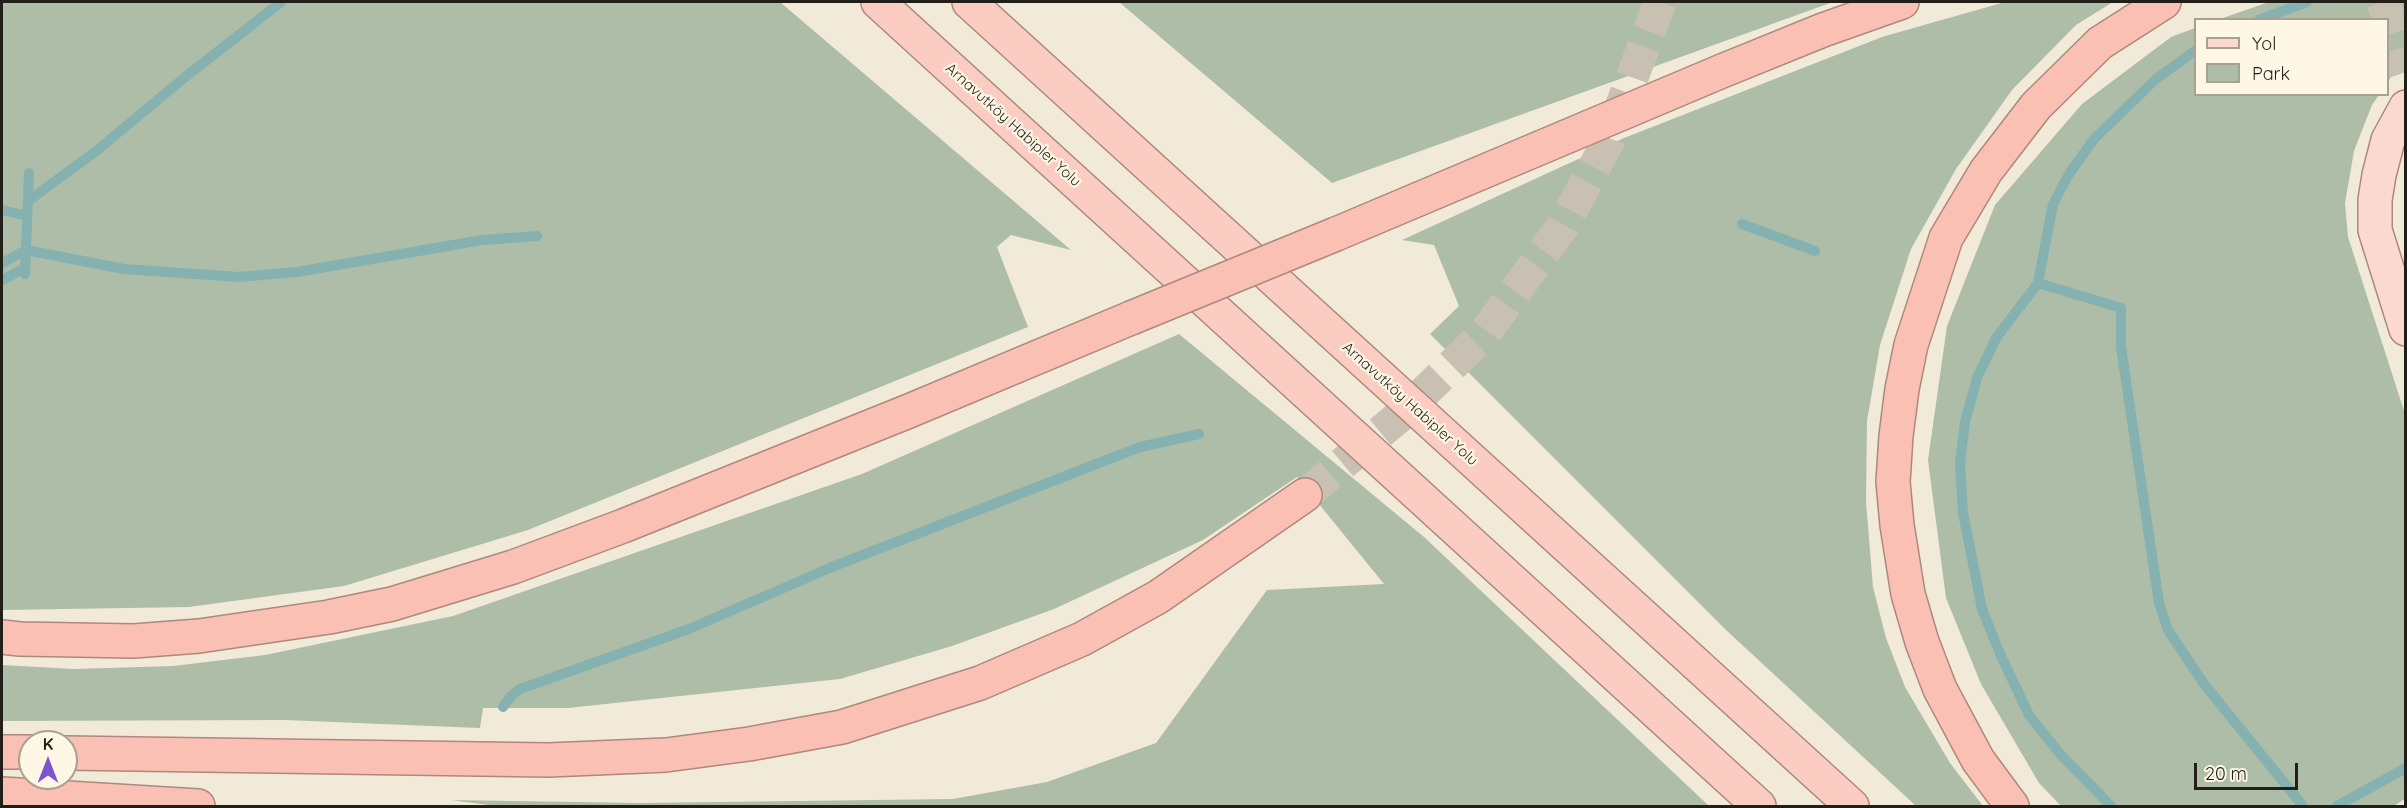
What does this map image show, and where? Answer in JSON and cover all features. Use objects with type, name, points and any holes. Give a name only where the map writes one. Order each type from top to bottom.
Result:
[{"type":"highway","name":"Arnavutköy Habipler Yolu","points":[[878,2],[1759,807]]},
{"type":"highway","name":"Arnavutköy Habipler Yolu","points":[[969,2],[1852,807]]},
{"type":"highway","points":[[2,637],[134,641],[199,636],[328,617],[392,604],[513,567],[623,526],[909,411],[1722,71],[1823,30],[1902,2]]},
{"type":"highway","points":[[2012,807],[1978,759],[1940,689],[1922,642],[1908,594],[1893,482],[1902,389],[1911,345],[1946,238],[1986,171],[2036,106],[2100,43],[2164,2]]},
{"type":"highway","points":[[78,753],[549,760],[666,755],[749,744],[842,727],[980,683],[1082,639],[1158,597],[1305,495]]},
{"type":"highway","points":[[2,752],[18,752]]},
{"type":"highway","points":[[2,794],[198,807]]},
{"type":"main road","points":[[2406,107],[2388,140],[2375,200],[2375,230],[2406,329]]},
{"type":"green space","points":[[2,2],[780,2],[1071,250],[1011,235],[997,247],[1028,327],[528,530],[344,586],[189,607],[2,610]]},
{"type":"green space","points":[[1119,2],[1833,2],[1332,183]]},
{"type":"green space","points":[[2005,2],[2113,2],[2076,25],[2012,90],[1956,169],[1911,249],[1880,345],[1867,421],[1866,502],[1873,587],[1886,638],[1905,687],[1950,763],[1983,806],[1916,806],[1725,629],[1430,334],[1459,306],[1434,245],[1402,240],[1624,138],[1882,37]]},
{"type":"green space","points":[[2269,2],[2405,2],[2405,58],[2389,80],[2389,18],[2223,18]]},
{"type":"green space","points":[[2194,28],[2194,96],[2378,96],[2372,105],[2354,151],[2345,203],[2348,237],[2405,414],[2406,798],[2394,806],[2061,806],[2039,783],[1981,684],[1946,598],[1928,460],[1947,326],[1995,205],[2082,104],[2171,37]]},
{"type":"green space","points":[[1179,334],[1424,537],[1709,806],[496,806],[451,800],[639,803],[953,799],[1047,782],[1156,743],[1267,590],[1384,584],[1297,477],[1203,540],[1054,609],[952,646],[840,679],[568,708],[483,708],[480,728],[285,720],[2,721],[2,665],[74,669],[173,666],[265,655],[453,616],[862,474]]},
{"type":"waterway","points":[[28,201],[95,152],[281,2]]},
{"type":"waterway","points":[[2264,18],[2307,2]]},
{"type":"waterway","points":[[2111,806],[2061,755],[2029,715],[2001,656],[1982,609],[1963,513],[1960,464],[1965,422],[1977,378],[1996,338],[2038,283],[2053,204],[2069,174],[2094,139],[2156,79],[2194,51]]},
{"type":"waterway","points":[[25,274],[29,173]]},
{"type":"waterway","points":[[2,210],[27,216]]},
{"type":"waterway","points":[[1742,224],[1815,251]]},
{"type":"waterway","points":[[2,263],[26,250],[124,269],[239,277],[297,272],[482,240],[537,236]]},
{"type":"waterway","points":[[2,280],[25,268]]},
{"type":"waterway","points":[[2038,283],[2121,308],[2121,347],[2159,603],[2168,630],[2204,684],[2303,806]]},
{"type":"waterway","points":[[503,707],[520,689],[689,629],[832,567],[1140,447],[1199,434]]},
{"type":"waterway","points":[[2337,806],[2406,768]]},
{"type":"tunnel","points":[[1305,495],[1401,415],[1485,333],[1562,227],[1609,140],[1660,2]]},
{"type":"tunnel","points":[[2383,2],[2388,18]]},
{"type":"tunnel","points":[[2389,20],[2406,72]]}]
